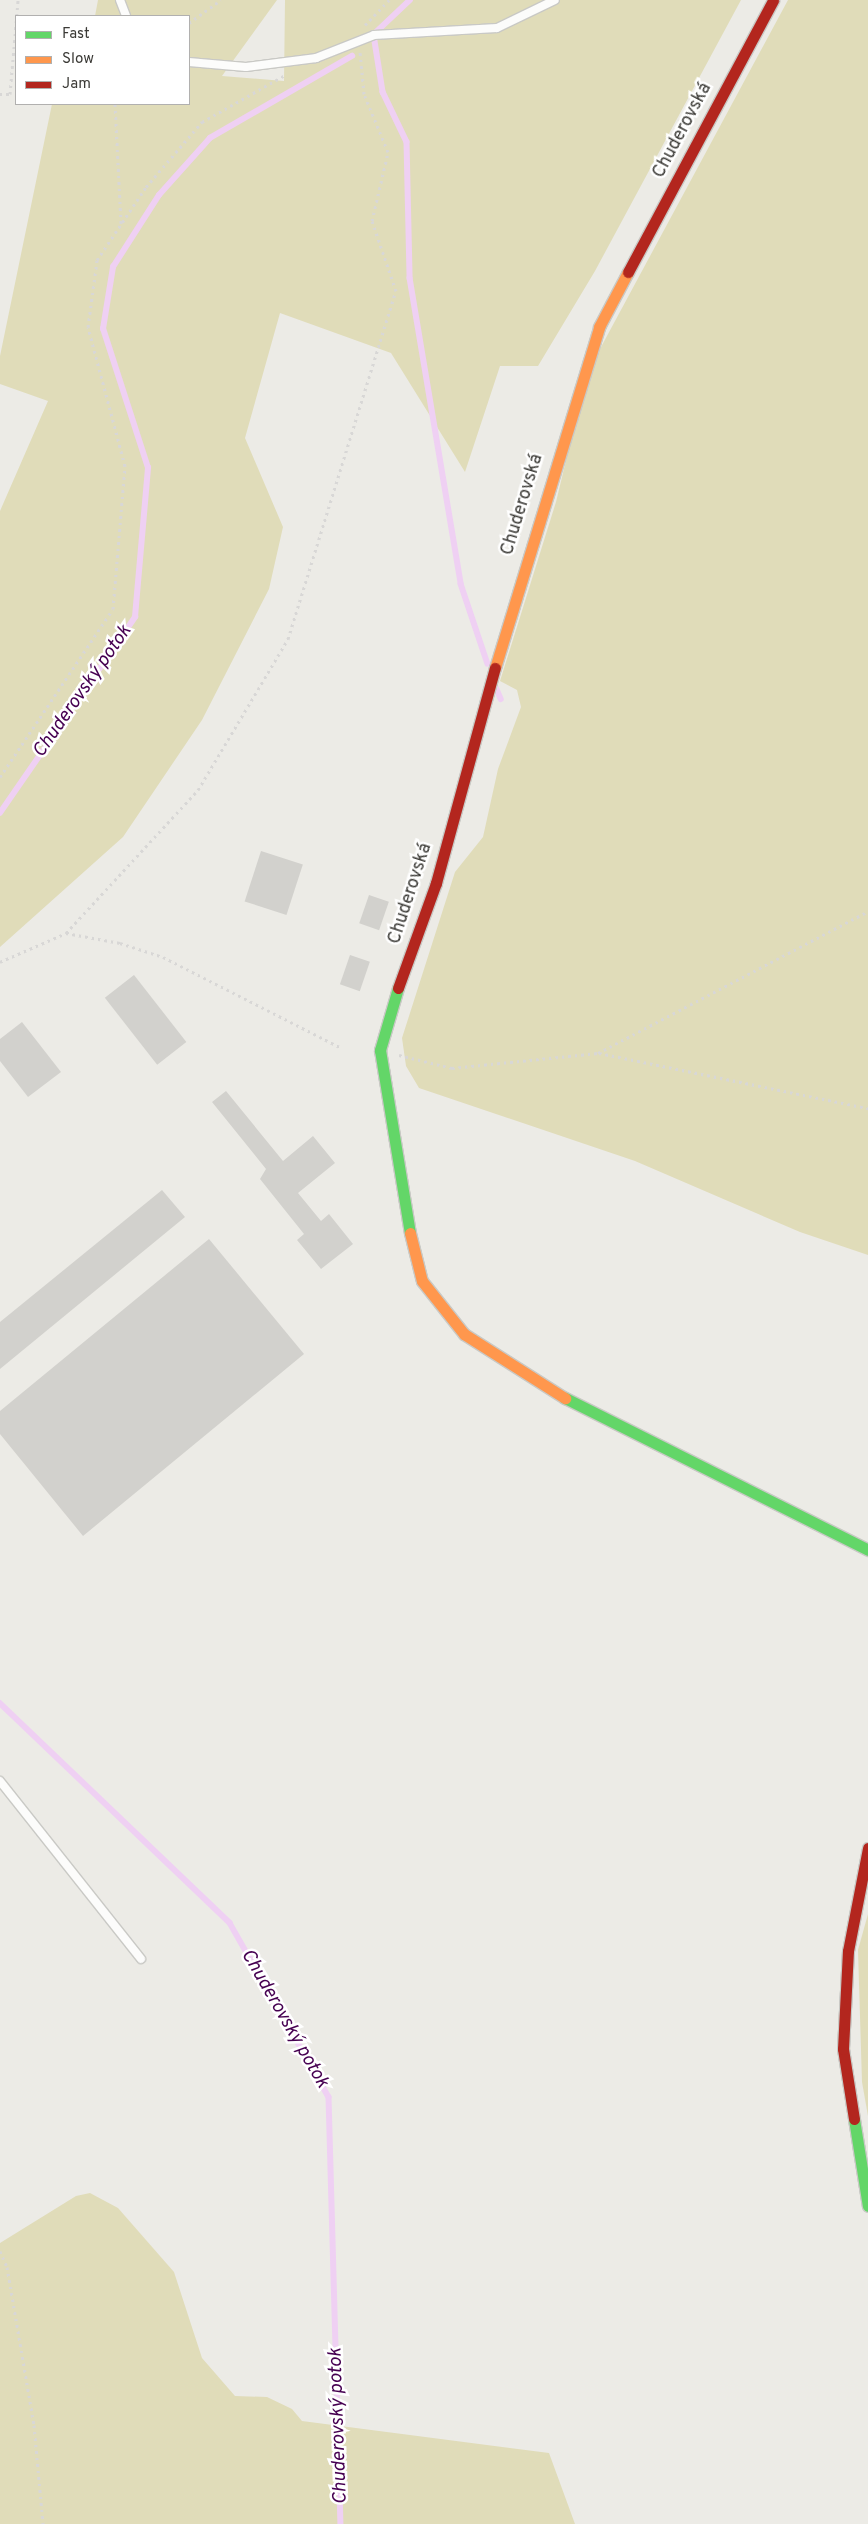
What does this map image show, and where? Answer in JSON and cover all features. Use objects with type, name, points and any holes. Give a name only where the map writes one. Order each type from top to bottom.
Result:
[{"type":"street","name":"Chuderovská","points":[[380,1050],[387,1018],[436,883],[497,658],[598,328],[773,0]]},
{"type":"street","points":[[380,1050],[412,1248],[422,1281],[464,1334],[551,1391],[868,1550]]},
{"type":"street","points":[[868,1848],[848,1951],[843,2049],[868,2206]]},
{"type":"lane","points":[[120,0],[126,15]]},
{"type":"lane","points":[[190,62],[246,67],[316,58],[374,35],[497,28],[555,0]]},
{"type":"lane","points":[[0,1782],[141,1959]]},
{"type":"path","points":[[17,15],[18,0]]},
{"type":"path","points":[[190,22],[221,0]]},
{"type":"path","points":[[0,962],[66,934],[198,790],[288,640],[396,291],[372,221],[388,152],[364,94],[359,41],[367,22],[388,0]]},
{"type":"path","points":[[0,94],[10,94],[15,35]]},
{"type":"path","points":[[0,777],[113,610],[125,466],[88,327],[97,260],[146,187],[202,122],[291,72]]},
{"type":"path","points":[[115,105],[121,225]]},
{"type":"path","points":[[598,1053],[868,911]]},
{"type":"path","points":[[66,934],[120,943],[163,957],[340,1047]]},
{"type":"path","points":[[380,1050],[452,1068],[598,1053],[868,1108]]},
{"type":"path","points":[[0,2251],[8,2267],[34,2425],[43,2524]]},
{"type":"shaded area","points":[[98,0],[277,0],[222,76],[284,81],[285,0],[741,0],[595,271],[538,366],[500,366],[465,472],[391,353],[280,313],[245,438],[283,527],[269,589],[202,720],[123,837],[0,947],[0,511],[48,401],[0,384],[0,356],[52,105],[190,105],[190,15],[95,15]]},
{"type":"shaded area","points":[[788,0],[868,0],[868,1255],[800,1232],[635,1161],[419,1088],[406,1066],[402,1038],[455,872],[483,837],[498,769],[521,707],[517,690],[500,681],[556,502],[587,373]]},
{"type":"shaded area","points":[[868,1914],[868,2116],[862,2082],[858,1950]]},
{"type":"shaded area","points":[[90,2193],[118,2208],[174,2272],[202,2358],[235,2396],[267,2397],[292,2409],[302,2421],[549,2453],[575,2524],[0,2524],[0,2243],[76,2196]]},
{"type":"building","points":[[261,851],[303,865],[286,915],[245,901]]},
{"type":"building","points":[[369,895],[389,902],[379,930],[359,923]]},
{"type":"building","points":[[350,955],[370,962],[360,991],[340,984]]},
{"type":"building","points":[[134,975],[186,1042],[157,1065],[105,998]]},
{"type":"building","points":[[22,1022],[61,1072],[28,1097],[0,1061],[0,1039]]},
{"type":"building","points":[[226,1091],[283,1161],[313,1136],[335,1163],[298,1193],[321,1221],[329,1214],[353,1244],[321,1269],[297,1240],[304,1234],[260,1179],[266,1169],[212,1102]]},
{"type":"building","points":[[162,1190],[185,1217],[0,1369],[0,1322]]},
{"type":"building","points":[[209,1239],[304,1354],[83,1536],[0,1434],[0,1411]]},
{"type":"waterway","name":"Chuderovský potok","points":[[372,36],[410,0]]},
{"type":"waterway","points":[[374,35],[383,92],[407,142],[410,278],[461,584],[488,664]]},
{"type":"waterway","name":"Chuderovský potok","points":[[0,813],[135,617],[148,468],[103,329],[113,267],[159,195],[210,138],[352,56]]},
{"type":"waterway","points":[[496,687],[501,699]]},
{"type":"waterway","name":"Chuderovský potok","points":[[0,1703],[230,1923],[329,2097],[341,2524]]},
{"type":"traffic: fast","points":[[398,988],[380,1050],[410,1233]]},
{"type":"traffic: fast","points":[[565,1398],[868,1550]]},
{"type":"traffic: fast","points":[[854,2119],[868,2206]]},
{"type":"traffic: slow","points":[[495,668],[599,327],[628,272]]},
{"type":"traffic: slow","points":[[410,1233],[422,1281],[464,1334],[565,1398]]},
{"type":"traffic: jam","points":[[628,272],[773,0]]},
{"type":"traffic: jam","points":[[398,988],[436,883],[495,668]]},
{"type":"traffic: jam","points":[[854,2119],[843,2049],[848,1951],[868,1848]]}]
